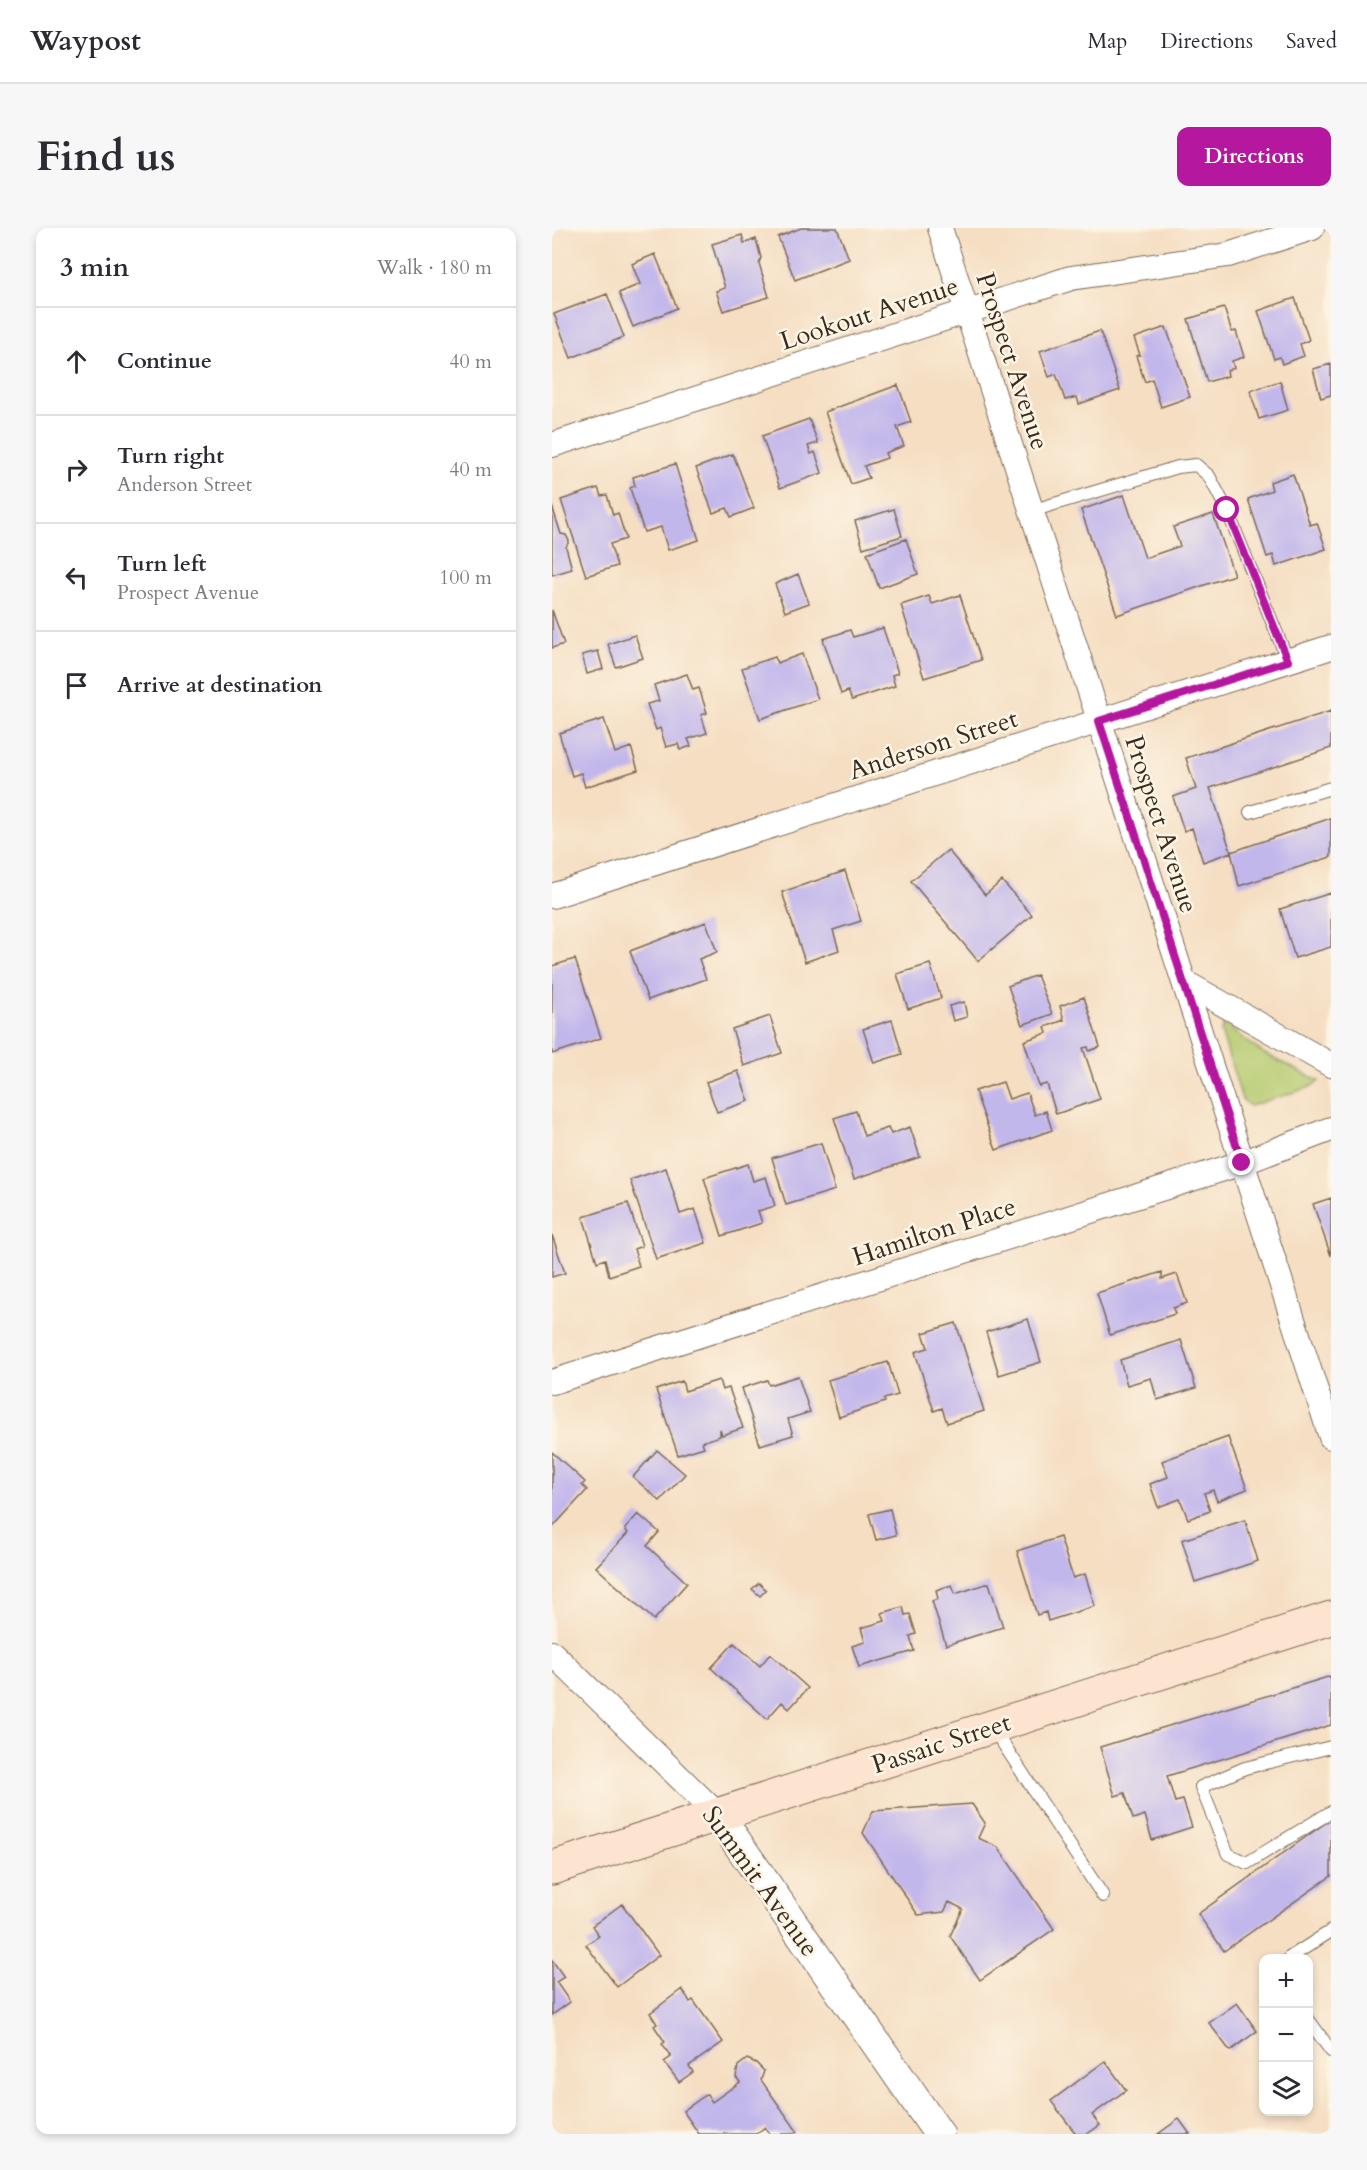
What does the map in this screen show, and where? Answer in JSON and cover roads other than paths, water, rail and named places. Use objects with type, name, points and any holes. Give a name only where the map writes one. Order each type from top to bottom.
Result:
[{"type":"main road","name":"Passaic Street","points":[[552,1868],[1331,1618]]},
{"type":"street","name":"Prospect Avenue","points":[[940,228],[1331,1437]]},
{"type":"street","name":"Lookout Avenue","points":[[552,446],[1071,278],[1228,255],[1312,228]]},
{"type":"street","name":"Anderson Street","points":[[552,896],[1331,647]]},
{"type":"street","points":[[1184,982],[1331,1065]]},
{"type":"street","name":"Hamilton Place","points":[[552,1382],[1242,1163],[1331,1129]]},
{"type":"street","name":"Summit Avenue","points":[[552,1653],[718,1815],[939,2134]]},
{"type":"lane","points":[[1031,511],[1178,467],[1196,465],[1209,476],[1227,510],[1288,661]]},
{"type":"lane","points":[[1250,812],[1331,788]]},
{"type":"lane","points":[[992,1727],[1103,1896]]},
{"type":"lane","points":[[1331,1747],[1245,1768],[1202,1787],[1228,1854],[1247,1863],[1331,1812]]},
{"type":"lane","points":[[1296,1954],[1331,1931]]},
{"type":"lane","points":[[1313,2026],[1331,2051]]}]
